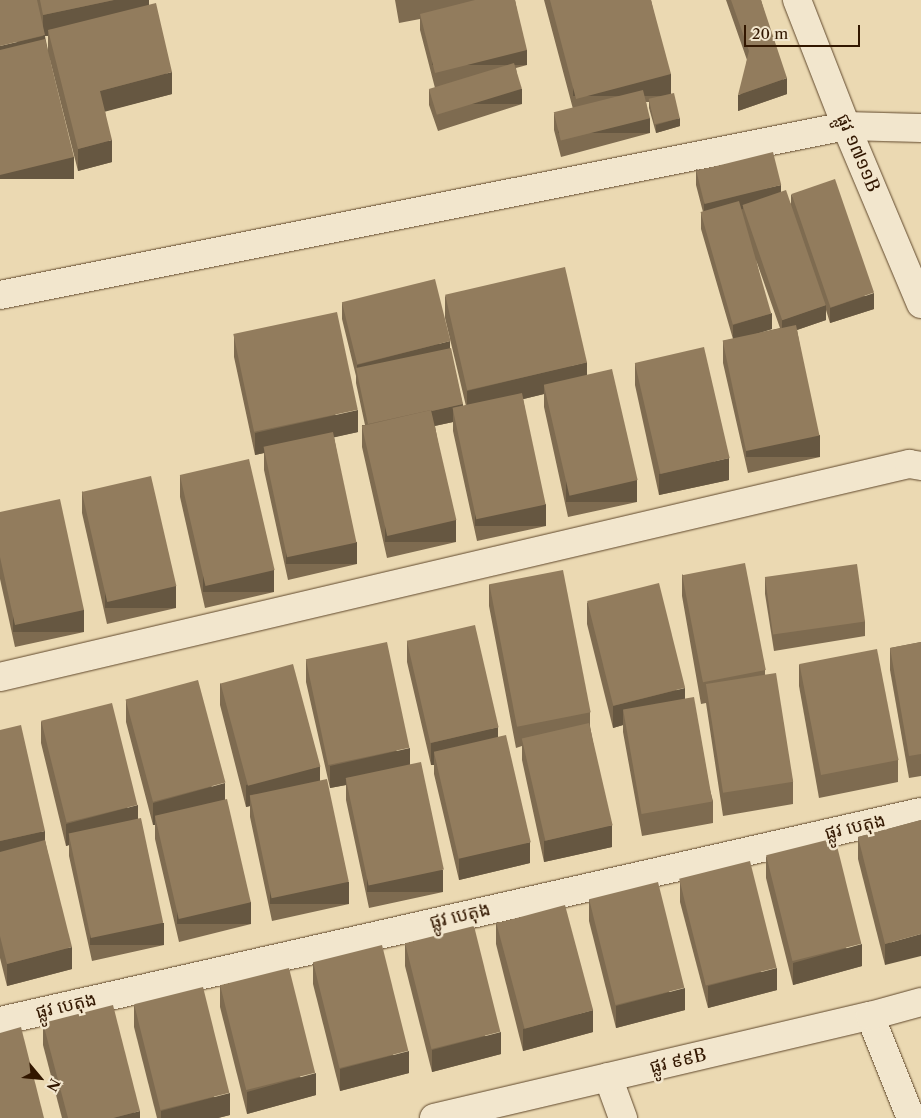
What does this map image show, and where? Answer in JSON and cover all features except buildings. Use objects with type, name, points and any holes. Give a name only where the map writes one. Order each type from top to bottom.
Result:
[{"type":"street","name":"ផ្លូវ ១៧១១B","points":[[797,0],[846,126],[921,304]]},
{"type":"street","points":[[0,295],[846,126],[921,128]]},
{"type":"street","points":[[0,677],[908,464],[921,466]]},
{"type":"street","name":"ផ្លូវ បេតុង","points":[[0,1021],[921,812]]},
{"type":"street","name":"ផ្លូវ ៩៩B","points":[[434,1118],[870,1016],[921,1002]]},
{"type":"street","points":[[870,1016],[911,1118]]},
{"type":"street","points":[[608,1077],[623,1118]]}]
